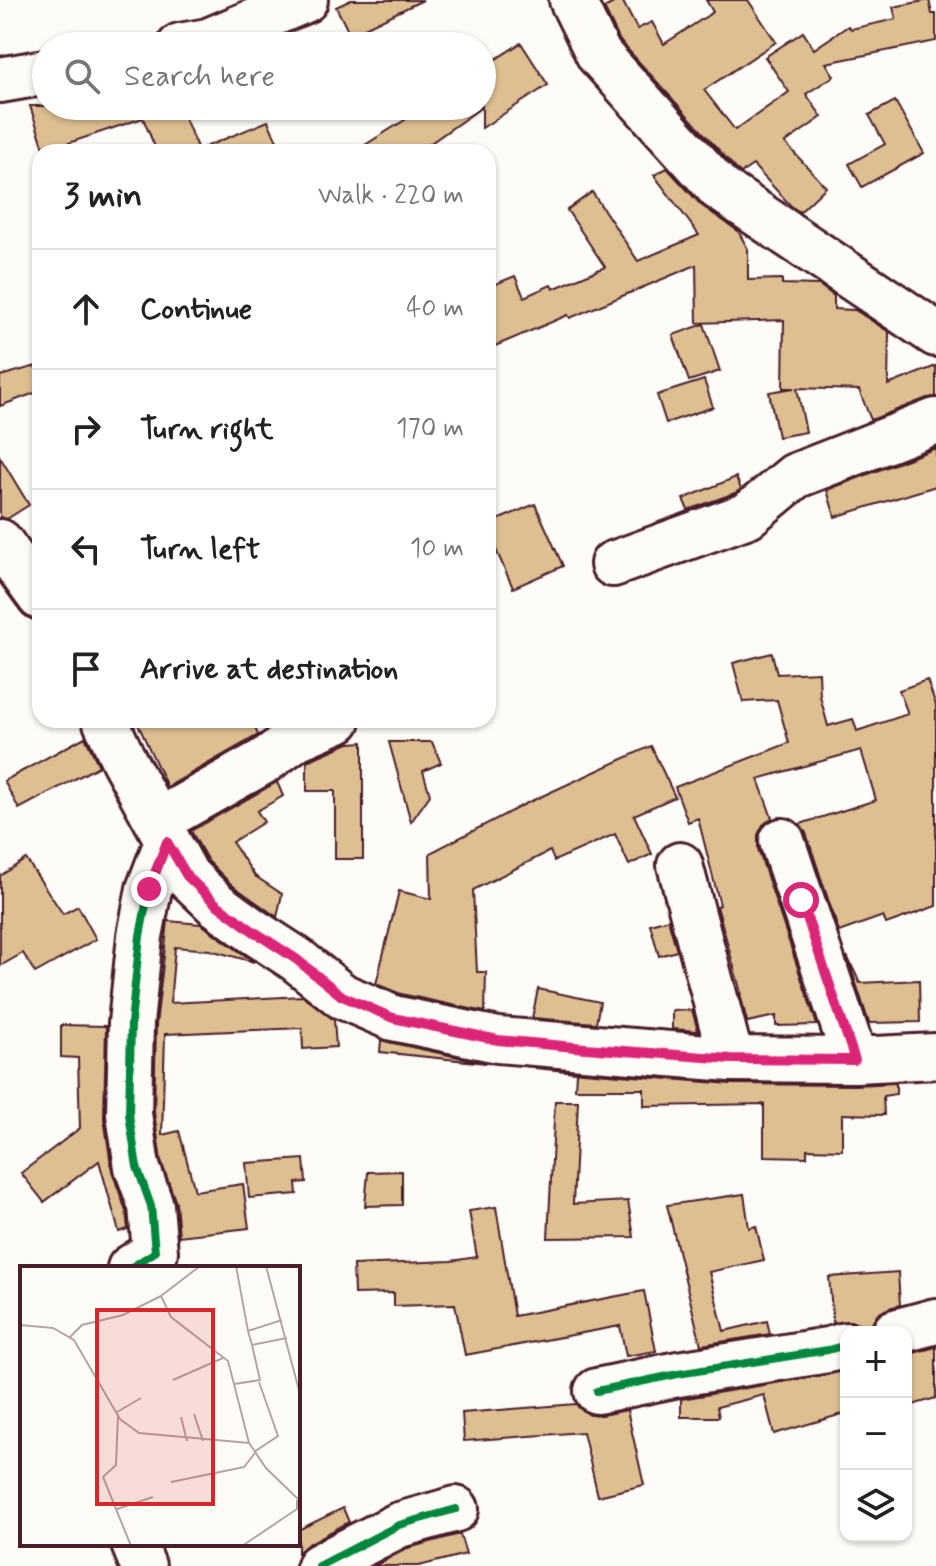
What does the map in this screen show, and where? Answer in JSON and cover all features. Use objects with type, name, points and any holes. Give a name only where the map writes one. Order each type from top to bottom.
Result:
[{"type":"street","points":[[229,32],[305,0]]},
{"type":"street","points":[[572,0],[599,55],[719,188],[936,334]]},
{"type":"street","points":[[0,80],[32,74]]},
{"type":"street","points":[[613,564],[748,515],[795,476],[936,421]]},
{"type":"street","points":[[0,542],[32,586]]},
{"type":"street","points":[[109,728],[187,876],[216,904],[296,959],[342,996],[393,1018],[498,1040],[731,1059],[855,1060],[936,1056]]},
{"type":"street","points":[[133,1266],[155,1252],[151,1206],[137,1167],[129,1114],[131,1023],[140,936],[162,832],[296,738],[319,728]]},
{"type":"street","points":[[782,841],[855,1060]]},
{"type":"street","points":[[680,865],[731,1059]]},
{"type":"street","points":[[912,1327],[936,1321]]},
{"type":"street","points":[[597,1391],[840,1347]]},
{"type":"street","points":[[319,1566],[399,1525],[456,1509]]},
{"type":"street","points":[[135,1546],[143,1566]]},
{"type":"building","points":[[351,0],[423,0],[356,32],[348,32],[336,7]]},
{"type":"building","points":[[622,0],[637,29],[652,22],[664,44],[713,12],[706,0],[748,0],[776,42],[704,90],[735,130],[789,92],[765,57],[803,32],[814,49],[848,26],[851,29],[896,19],[893,7],[929,0],[932,14],[936,14],[936,41],[826,63],[834,76],[806,94],[822,117],[785,143],[826,187],[800,212],[753,165],[741,173],[736,169],[620,41],[604,8]]},
{"type":"building","points":[[521,43],[548,85],[496,119],[496,59]]},
{"type":"building","points":[[895,101],[924,153],[862,187],[849,164],[885,144],[869,115]]},
{"type":"building","points":[[35,120],[137,120],[66,144],[43,144]]},
{"type":"building","points":[[144,120],[186,120],[196,144],[154,144]]},
{"type":"building","points":[[405,120],[464,120],[429,144],[367,144]]},
{"type":"building","points":[[482,120],[494,120],[482,128]]},
{"type":"building","points":[[268,121],[278,144],[212,144]]},
{"type":"building","points":[[667,168],[701,205],[738,231],[748,249],[748,280],[782,279],[782,284],[819,285],[834,296],[834,309],[855,310],[889,332],[888,385],[936,366],[936,397],[871,420],[859,390],[797,388],[806,432],[778,437],[769,392],[794,388],[783,388],[784,320],[697,323],[696,265],[496,346],[496,284],[515,276],[524,297],[551,285],[553,289],[605,267],[567,210],[592,192],[638,261],[699,235],[654,175]]},
{"type":"building","points":[[704,324],[720,371],[689,381],[673,335]]},
{"type":"building","points":[[32,367],[32,394],[0,406],[0,376]]},
{"type":"building","points":[[704,380],[713,407],[666,423],[657,395]]},
{"type":"building","points":[[936,448],[936,486],[835,517],[827,490]]},
{"type":"building","points":[[0,457],[29,505],[7,519],[0,517]]},
{"type":"building","points":[[736,477],[741,489],[688,510],[683,499]]},
{"type":"building","points":[[535,504],[563,566],[513,588],[496,550],[496,521]]},
{"type":"building","points":[[772,653],[777,674],[819,672],[820,696],[828,726],[853,719],[857,731],[908,714],[899,690],[927,680],[936,705],[936,906],[886,924],[883,916],[839,932],[806,833],[800,824],[876,800],[861,750],[758,779],[772,818],[763,825],[758,835],[758,849],[817,1025],[776,1026],[776,1016],[747,1022],[698,818],[688,822],[675,787],[789,743],[777,700],[743,702],[733,663]]},
{"type":"building","points":[[140,728],[255,728],[258,735],[167,787]]},
{"type":"building","points":[[85,737],[99,766],[19,809],[4,781]]},
{"type":"building","points":[[363,742],[363,859],[335,859],[335,791],[307,791],[307,761],[349,743]]},
{"type":"building","points":[[389,742],[432,742],[441,763],[423,771],[430,795],[411,822]]},
{"type":"building","points":[[651,746],[675,797],[634,815],[652,854],[629,865],[615,834],[554,861],[550,851],[473,890],[477,972],[486,972],[485,1012],[401,994],[376,984],[399,891],[431,899],[430,853],[527,803]]},
{"type":"building","points":[[277,782],[283,796],[257,811],[264,822],[232,842],[255,876],[282,894],[277,917],[232,885],[208,861],[191,831]]},
{"type":"building","points":[[26,859],[63,914],[78,906],[96,939],[35,973],[23,953],[0,966],[0,876]]},
{"type":"building","points":[[668,919],[677,951],[659,956],[650,924]]},
{"type":"building","points":[[168,921],[201,924],[254,962],[210,950],[175,947],[170,1003],[303,996],[334,1020],[336,1047],[303,1049],[302,1028],[165,1034],[162,1135],[179,1131],[195,1191],[243,1184],[249,1228],[179,1236],[176,1203],[161,1161],[154,1112],[156,1025]]},
{"type":"building","points":[[847,956],[860,983],[919,980],[920,1022],[869,1023]]},
{"type":"building","points":[[538,989],[600,1002],[596,1023],[532,1018]]},
{"type":"building","points":[[692,1010],[698,1031],[672,1029],[672,1011]]},
{"type":"building","points":[[61,1025],[106,1026],[104,1118],[112,1171],[126,1211],[128,1229],[119,1232],[99,1161],[44,1202],[21,1173],[80,1128],[78,1058],[61,1057]]},
{"type":"building","points":[[381,1040],[388,1042],[486,1063],[380,1052]]},
{"type":"building","points":[[534,1068],[731,1084],[896,1083],[896,1094],[883,1096],[884,1115],[842,1114],[842,1150],[807,1149],[807,1157],[764,1156],[764,1104],[644,1106],[644,1089],[575,1089],[576,1072]]},
{"type":"building","points":[[555,1101],[578,1101],[573,1204],[628,1201],[634,1237],[548,1238]]},
{"type":"building","points":[[304,1159],[306,1182],[296,1183],[297,1194],[249,1198],[246,1163]]},
{"type":"building","points":[[402,1171],[402,1205],[365,1206],[368,1172]]},
{"type":"building","points":[[744,1194],[749,1228],[756,1226],[764,1260],[709,1272],[724,1331],[767,1321],[770,1334],[701,1345],[667,1205]]},
{"type":"building","points":[[496,1207],[514,1316],[644,1291],[656,1351],[626,1356],[620,1326],[465,1355],[455,1304],[394,1306],[394,1293],[354,1294],[353,1265],[477,1257],[469,1211]]},
{"type":"building","points":[[898,1272],[900,1305],[878,1314],[871,1326],[861,1326],[851,1321],[833,1323],[829,1277]]},
{"type":"building","points":[[936,1347],[936,1398],[912,1405],[912,1398],[912,1353]]},
{"type":"building","points":[[840,1372],[840,1415],[774,1434],[764,1395],[717,1407],[719,1417],[681,1417],[681,1399]]},
{"type":"building","points":[[576,1404],[590,1415],[627,1410],[644,1485],[598,1496],[583,1432],[464,1441],[462,1413]]},
{"type":"building","points":[[343,1508],[349,1522],[308,1544],[298,1553],[300,1529]]},
{"type":"building","points":[[460,1534],[466,1554],[419,1566],[374,1566],[408,1548]]},
{"type":"cycle path","points":[[133,1266],[155,1252],[151,1206],[137,1167],[129,1114],[131,1023],[140,936],[149,889],[167,842]]},
{"type":"cycle path","points":[[597,1391],[840,1347]]},
{"type":"cycle path","points":[[319,1566],[399,1525],[456,1509]]},
{"type":"route","points":[[149,889],[167,842],[187,876],[216,904],[296,959],[342,996],[393,1018],[498,1040],[585,1048],[731,1059],[855,1060],[801,900]]}]
